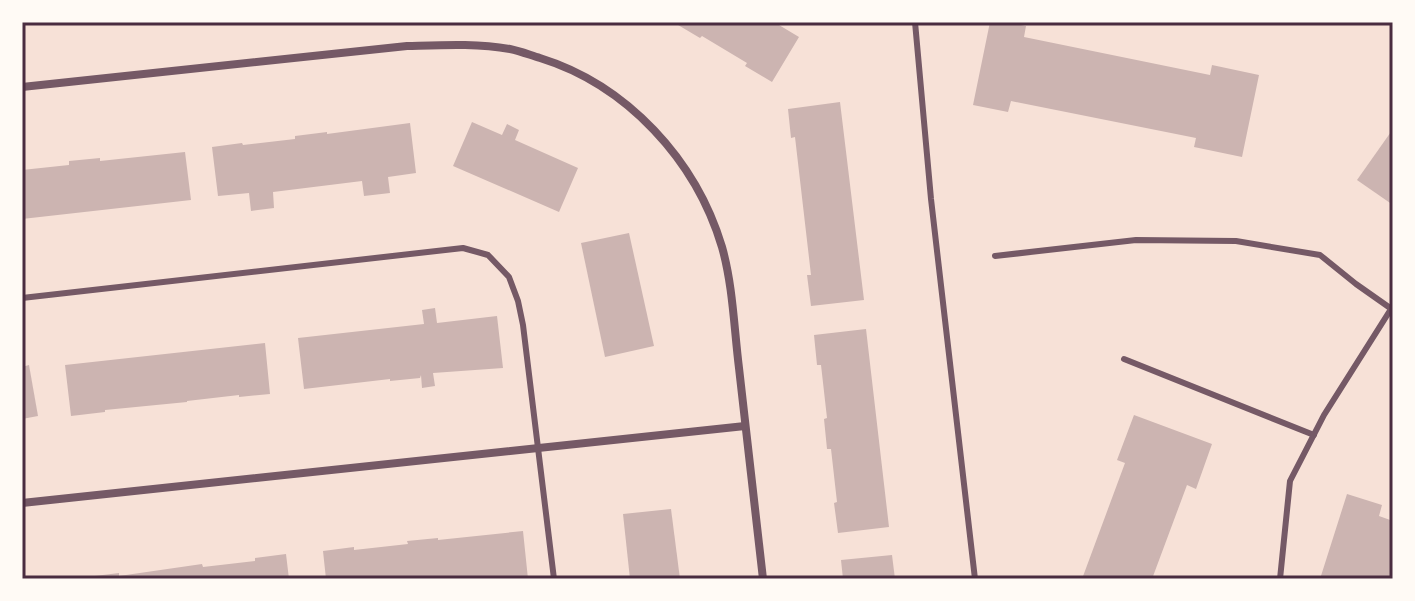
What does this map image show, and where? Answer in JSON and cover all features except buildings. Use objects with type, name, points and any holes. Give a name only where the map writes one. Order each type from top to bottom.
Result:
[{"type":"street","points":[[22,87],[407,46],[464,44],[512,49],[554,63],[594,82],[634,111],[666,143],[693,180],[710,214],[722,249],[731,296],[763,579]]},
{"type":"street","points":[[22,503],[745,426]]},
{"type":"lane","points":[[915,22],[931,199],[975,579]]},
{"type":"lane","points":[[995,256],[1136,240],[1236,241],[1320,255],[1392,310],[1324,415],[1290,481],[1280,579]]},
{"type":"lane","points":[[22,298],[463,248],[488,255],[509,277],[523,325],[554,579]]},
{"type":"lane","points":[[1124,359],[1314,435]]}]
